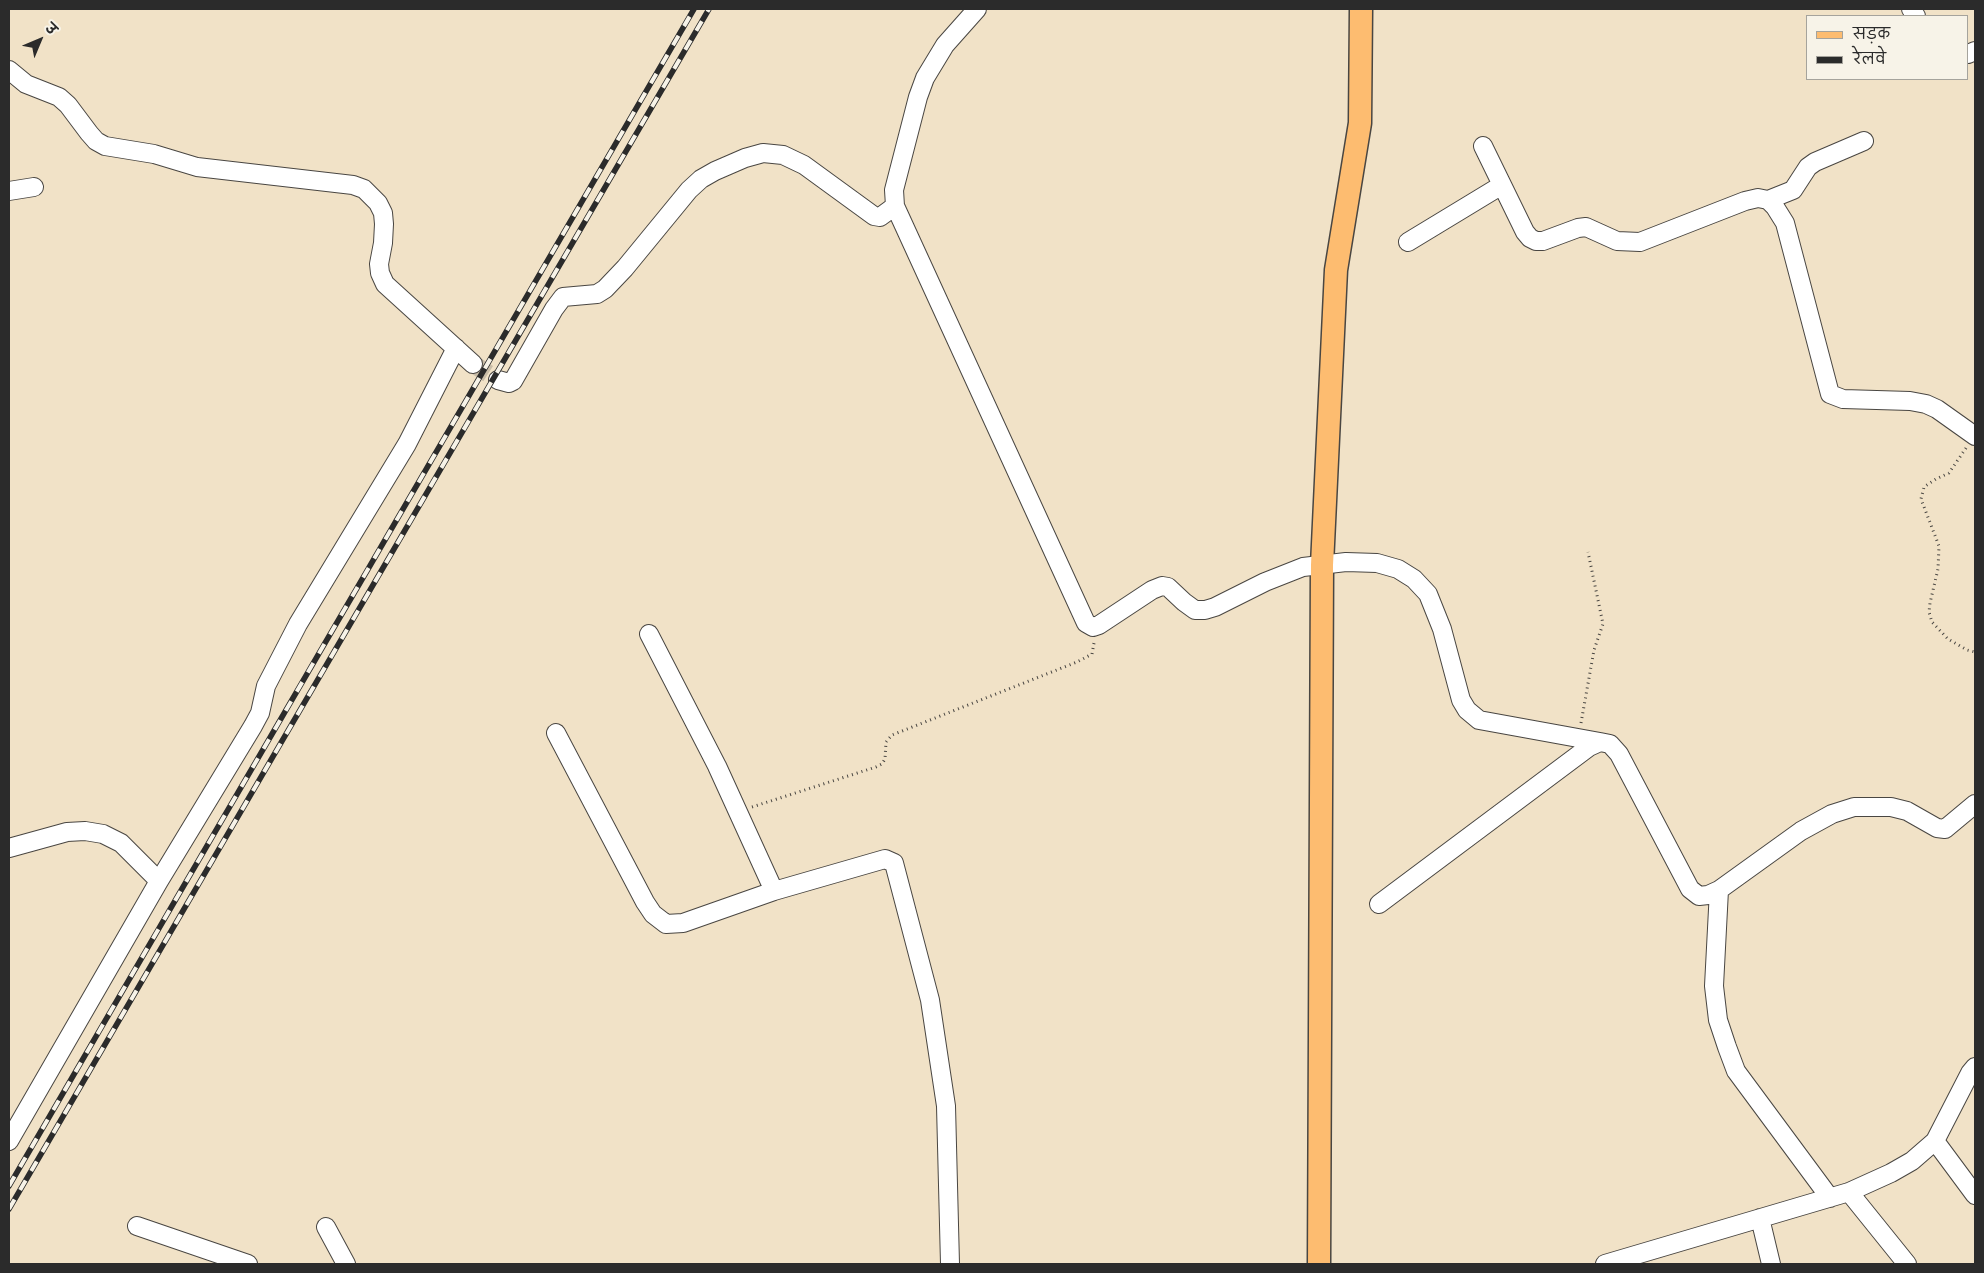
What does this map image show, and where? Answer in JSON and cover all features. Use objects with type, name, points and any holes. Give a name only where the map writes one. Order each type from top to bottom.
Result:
[{"type":"main road","points":[[1319,1264],[1322,565],[1336,270],[1360,123],[1361,9]]},
{"type":"street","points":[[977,9],[944,44],[925,78],[918,97],[894,190],[895,206],[1081,616],[1086,623],[1093,627],[1162,586],[1168,587],[1195,610],[1205,610],[1285,573],[1303,567],[1346,562],[1377,563],[1398,570],[1414,578],[1428,594],[1436,612],[1461,700],[1467,710],[1478,720],[1610,744],[1619,754],[1690,889],[1699,896],[1708,895],[1719,890],[1801,831],[1832,814],[1854,807],[1891,807],[1907,812],[1937,828],[1945,830],[1975,804]]},
{"type":"street","points":[[9,70],[26,84],[59,97],[68,105],[92,137],[106,146],[154,154],[197,166],[364,188],[378,203],[382,213],[384,224],[383,243],[379,264],[380,273],[385,284],[473,364]]},
{"type":"street","points":[[1768,200],[1793,190],[1808,167],[1815,162],[1864,141]]},
{"type":"street","points":[[1483,146],[1525,232],[1536,241],[1543,241],[1578,228],[1586,227],[1617,241],[1640,242],[1745,201],[1758,198],[1768,200],[1776,206],[1785,223],[1830,394],[1843,399],[1926,404],[1937,408],[1975,435]]},
{"type":"street","points":[[498,380],[509,384],[513,380],[558,302],[563,297],[597,294],[605,290],[689,190],[708,175],[745,158],[763,154],[783,155],[804,165],[874,216],[880,217],[895,206]]},
{"type":"street","points":[[1408,242],[1502,185]]},
{"type":"street","points":[[9,191],[34,187]]},
{"type":"street","points":[[9,1141],[13,1117],[253,726],[260,713],[266,686],[298,624],[407,444],[456,348]]},
{"type":"street","points":[[650,634],[688,707],[774,891]]},
{"type":"street","points":[[556,733],[645,902],[658,919],[666,924],[683,923],[774,891],[885,859],[892,860],[896,866],[930,1000],[946,1106],[950,1264]]},
{"type":"street","points":[[1379,904],[1589,747],[1600,742]]},
{"type":"street","points":[[9,848],[67,832],[85,831],[103,834],[121,843],[159,881]]},
{"type":"street","points":[[1719,890],[1714,986],[1718,1020],[1727,1047],[1736,1071],[1830,1198]]},
{"type":"street","points":[[1606,1264],[1849,1192],[1891,1173],[1912,1161],[1935,1141],[1975,1067]]},
{"type":"street","points":[[1935,1141],[1975,1195]]},
{"type":"street","points":[[1849,1192],[1907,1264]]},
{"type":"street","points":[[1760,1218],[1771,1264]]},
{"type":"street","points":[[137,1226],[248,1264]]},
{"type":"street","points":[[326,1227],[346,1264]]},
{"type":"path","points":[[1975,435],[1954,467],[1924,488],[1921,500],[1939,546],[1938,569],[1929,612],[1932,622],[1948,639],[1967,650],[1975,652]]},
{"type":"path","points":[[1578,738],[1594,650],[1603,624],[1588,552]]},
{"type":"path","points":[[738,811],[882,764],[885,759],[886,742],[898,731],[1086,658],[1092,654],[1094,647],[1093,627]]},
{"type":"tunnel","points":[[473,364],[498,380]]},
{"type":"railway","points":[[9,1186],[694,9]]},
{"type":"railway","points":[[9,1209],[709,9]]}]
